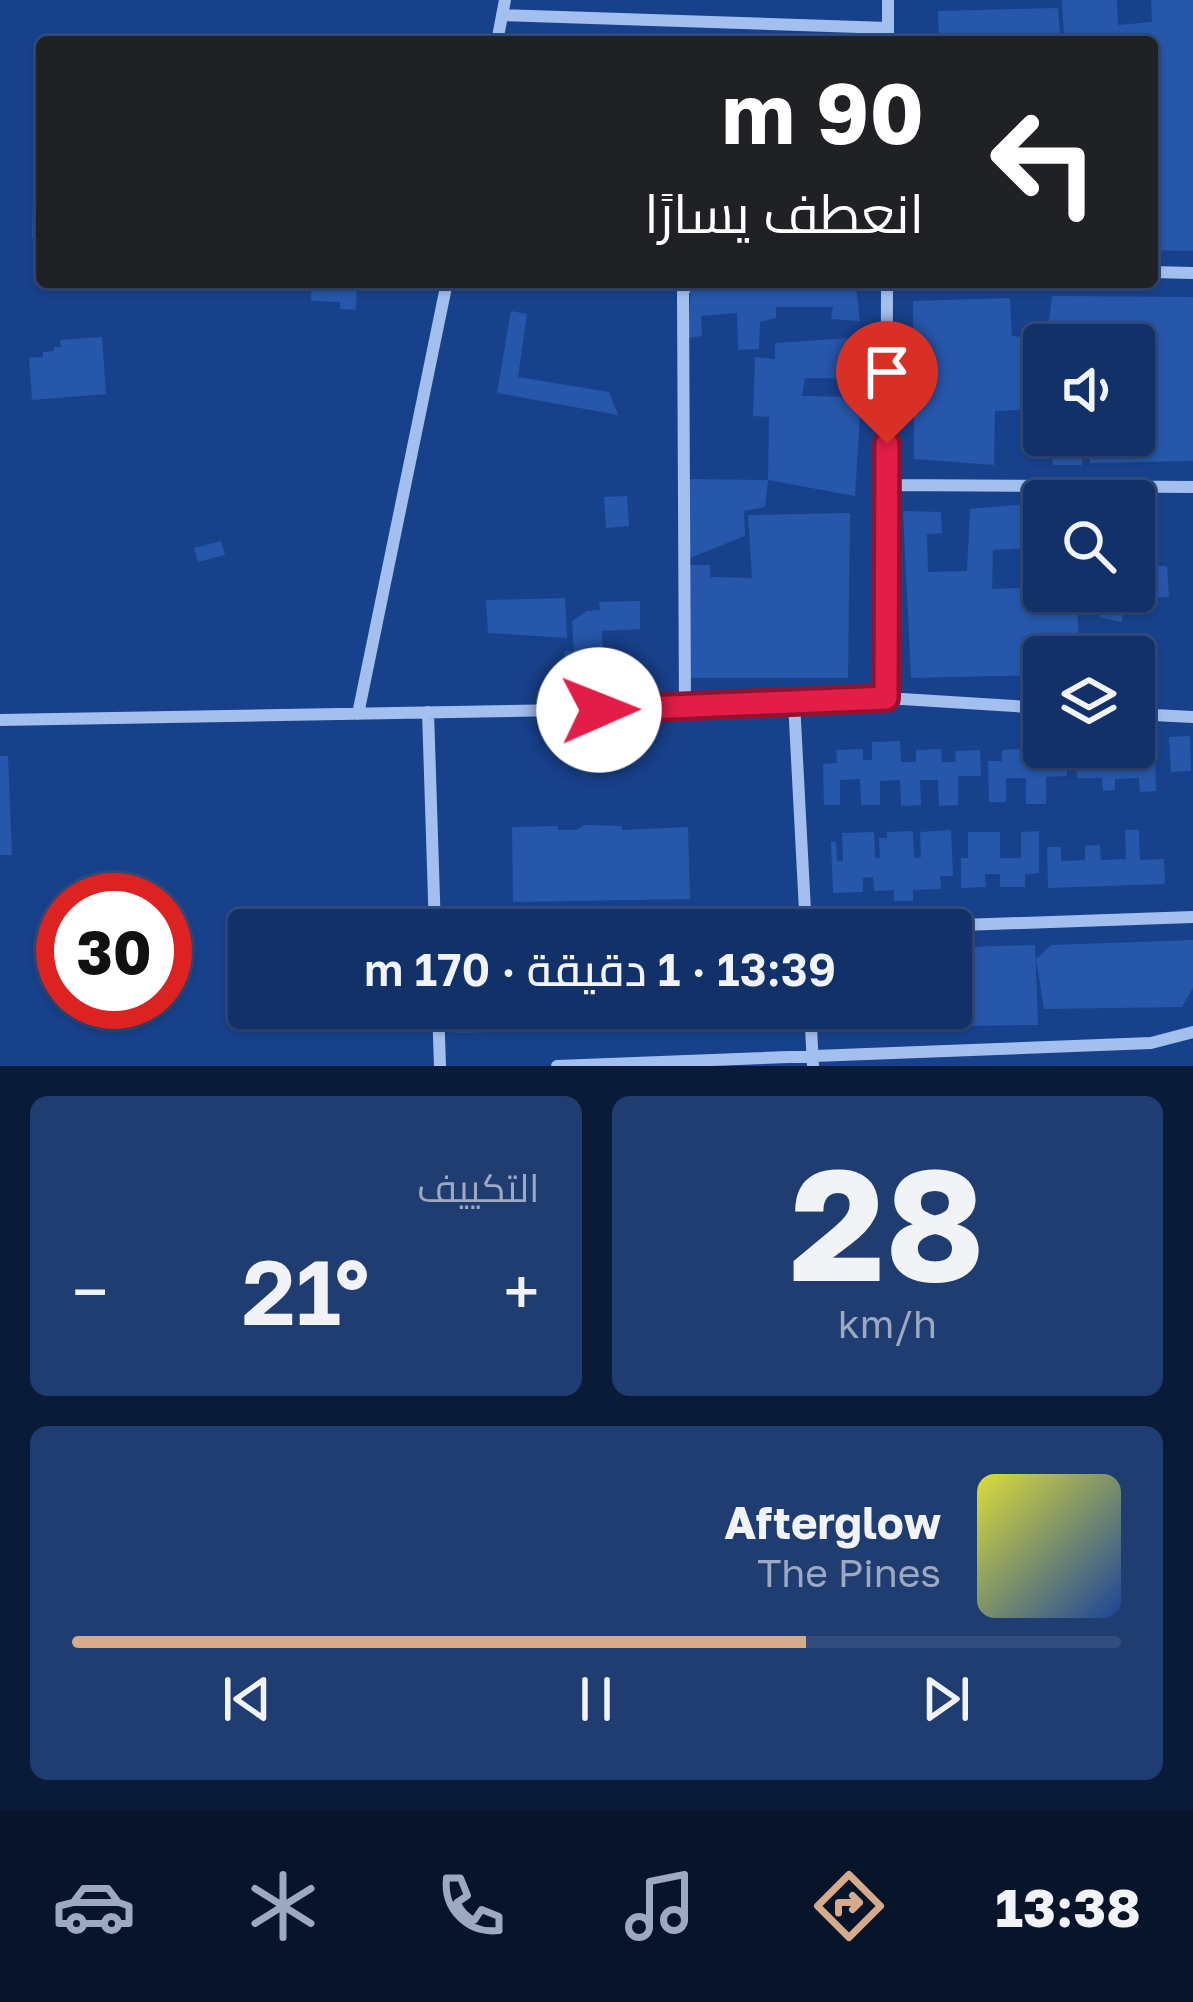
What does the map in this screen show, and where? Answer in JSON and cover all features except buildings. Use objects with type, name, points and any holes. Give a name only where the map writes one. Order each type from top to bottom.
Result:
[{"type":"street","points":[[498,36],[506,0]]},
{"type":"street","points":[[502,15],[888,35],[888,0]]},
{"type":"street","points":[[1158,272],[1193,273]]},
{"type":"street","points":[[358,714],[446,288]]},
{"type":"street","points":[[685,288],[685,708]]},
{"type":"street","points":[[886,698],[887,288]]},
{"type":"street","points":[[887,484],[1193,487]]},
{"type":"street","points":[[0,720],[685,708],[886,698],[1023,707]]},
{"type":"street","points":[[794,702],[805,909]]},
{"type":"street","points":[[428,712],[435,909]]},
{"type":"street","points":[[1155,715],[1193,717]]},
{"type":"street","points":[[972,925],[1193,917]]},
{"type":"street","points":[[439,1029],[440,1066]]},
{"type":"street","points":[[811,1029],[813,1061]]},
{"type":"street","points":[[557,1066],[813,1061],[1151,1043],[1193,1032]]},
{"type":"route","points":[[599,710],[886,698],[887,444]]}]
